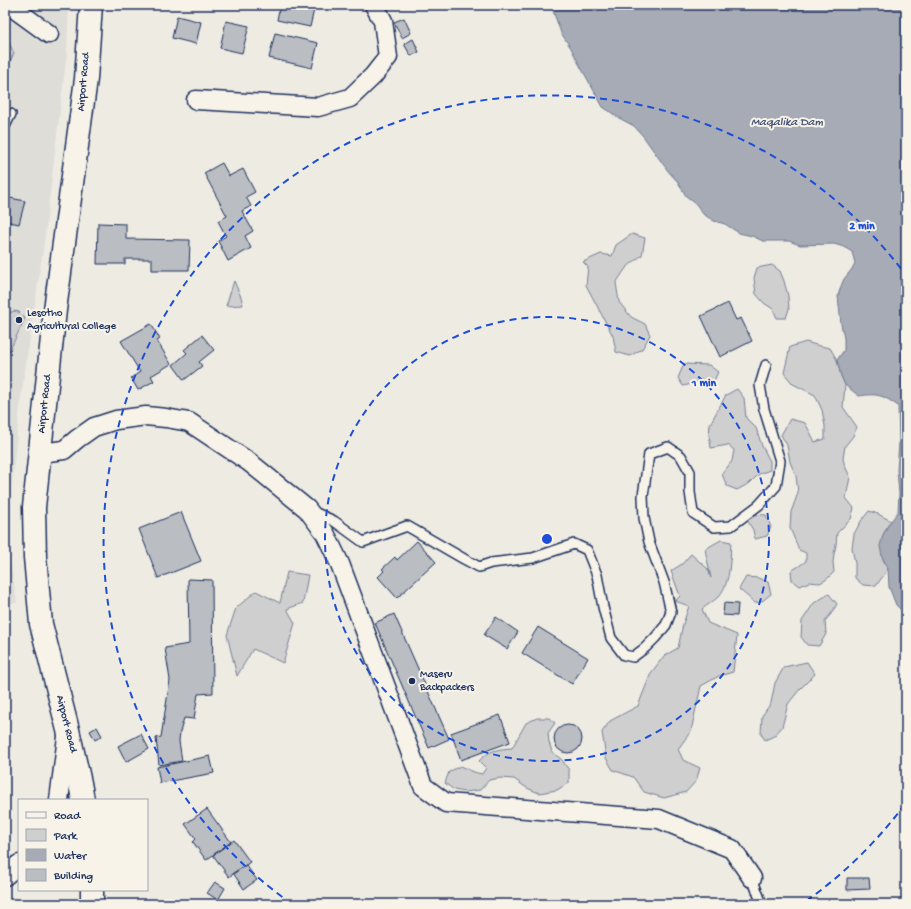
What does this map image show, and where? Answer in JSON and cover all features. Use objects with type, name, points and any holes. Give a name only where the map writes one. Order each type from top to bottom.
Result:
[{"type":"main road","name":"Airport Road","points":[[83,799],[68,730],[41,624],[35,557],[34,507],[55,310],[86,79],[91,5]]},
{"type":"main road","points":[[92,891],[92,904]]},
{"type":"street","points":[[9,5],[49,34]]},
{"type":"street","points":[[196,100],[318,107],[350,98],[373,76],[388,58],[383,21],[374,5]]},
{"type":"street","points":[[40,453],[64,450],[94,427],[116,420],[146,416],[189,422],[248,462],[307,509],[325,533],[340,564],[423,786],[446,803],[660,819],[732,849],[752,878]]},
{"type":"street","points":[[59,799],[68,730]]},
{"type":"street","points":[[5,876],[18,865]]},
{"type":"lane","points":[[5,126],[11,114]]},
{"type":"lane","points":[[307,509],[334,522],[363,542],[407,526],[479,567],[533,558],[574,544],[587,550],[597,575],[611,638],[624,655],[633,657],[655,638],[666,625],[671,612],[664,582],[649,542],[644,518],[643,496],[648,454],[668,447],[681,456],[690,472],[690,492],[693,513],[714,527],[732,526],[759,505],[776,486],[780,461],[764,409],[760,385],[766,365]]},
{"type":"lane","points":[[752,878],[762,904]]},
{"type":"shaded area","name":"Lesotho Agricultural College","points":[[5,5],[69,5],[67,52],[44,243],[21,397],[6,538],[17,603],[5,603]]},
{"type":"green space","points":[[5,41],[9,43],[14,53],[9,64],[5,67]]},
{"type":"green space","points":[[632,234],[645,238],[642,255],[626,268],[616,283],[619,302],[631,317],[645,324],[650,335],[642,349],[630,356],[616,352],[613,336],[586,285],[588,267],[583,262],[601,254],[612,256],[616,245]]},
{"type":"green space","points":[[772,265],[780,271],[788,296],[789,309],[786,318],[777,318],[773,309],[764,303],[756,294],[754,278],[757,268]]},
{"type":"green space","points":[[234,281],[243,305],[226,306]]},
{"type":"green space","points":[[14,311],[19,312],[25,318],[8,354],[5,364],[5,342],[7,337],[5,335],[5,312],[9,313]]},
{"type":"green space","points":[[806,342],[830,348],[837,360],[845,385],[843,407],[857,427],[853,436],[845,446],[843,459],[850,477],[846,498],[854,508],[851,519],[837,533],[833,562],[834,572],[820,583],[809,582],[800,586],[792,580],[791,571],[806,561],[806,553],[799,550],[790,528],[791,512],[798,493],[796,476],[790,462],[787,445],[781,435],[790,419],[805,423],[815,442],[825,439],[825,426],[822,410],[815,395],[793,384],[784,373],[790,347]]},
{"type":"green space","points":[[684,364],[709,365],[718,372],[714,381],[699,380],[692,384],[683,386],[678,378]]},
{"type":"green space","points":[[737,389],[744,398],[746,418],[756,428],[762,446],[770,461],[770,470],[759,474],[750,483],[737,490],[727,486],[722,474],[732,461],[734,450],[728,445],[711,448],[709,435],[710,424],[726,395]]},
{"type":"green space","points":[[869,511],[891,521],[883,535],[882,557],[888,569],[876,586],[863,585],[855,578],[855,563],[852,548],[854,534],[861,521]]},
{"type":"green space","points":[[750,514],[766,515],[771,527],[767,536],[755,539],[753,530],[747,520]]},
{"type":"green space","points":[[721,540],[731,542],[729,572],[722,593],[702,609],[708,623],[737,635],[733,672],[719,676],[701,686],[691,731],[678,749],[683,760],[700,768],[696,781],[686,792],[664,798],[644,792],[633,777],[613,770],[606,758],[602,732],[610,721],[638,706],[651,673],[664,656],[678,648],[683,624],[689,606],[675,601],[680,596],[671,571],[682,564],[691,554],[708,569],[711,578],[705,549]]},
{"type":"green space","points":[[287,572],[308,575],[303,603],[287,609],[295,623],[283,663],[253,649],[237,676],[227,635],[236,608],[256,591],[280,603]]},
{"type":"green space","points":[[746,577],[758,578],[768,582],[771,594],[761,602],[755,603],[739,589]]},
{"type":"green space","points":[[829,594],[837,604],[825,621],[826,634],[819,646],[807,645],[801,637],[802,621],[814,603]]},
{"type":"green space","points":[[807,662],[815,674],[788,704],[782,727],[774,736],[765,740],[761,734],[762,716],[771,703],[775,683],[784,667]]},
{"type":"green space","points":[[537,718],[549,718],[555,723],[548,733],[549,742],[552,752],[562,760],[569,770],[569,783],[557,790],[539,793],[527,788],[514,779],[500,778],[489,780],[480,790],[465,792],[454,790],[445,783],[449,772],[460,766],[482,774],[486,768],[479,761],[486,754],[502,749],[512,748],[526,723]]},
{"type":"water","name":"Maqalika Dam","points":[[551,5],[906,5],[906,615],[896,605],[889,587],[888,569],[882,557],[880,546],[888,525],[898,512],[898,406],[884,397],[875,395],[859,396],[845,385],[837,360],[844,350],[844,338],[838,296],[844,279],[855,263],[852,252],[844,247],[834,244],[800,245],[789,241],[763,241],[752,236],[739,233],[725,224],[714,221],[703,214],[696,204],[686,196],[678,182],[634,126],[603,107],[571,48],[561,33]]},
{"type":"building","points":[[280,5],[315,5],[310,27],[277,20]]},
{"type":"building","points":[[177,16],[201,22],[196,44],[172,38]]},
{"type":"building","points":[[404,18],[411,33],[402,38],[394,22]]},
{"type":"building","points":[[226,21],[249,26],[242,53],[220,48]]},
{"type":"building","points":[[275,33],[318,43],[312,68],[269,58]]},
{"type":"building","points":[[413,39],[419,52],[411,56],[404,44]]},
{"type":"building","points":[[222,163],[229,176],[243,169],[255,192],[246,197],[251,206],[242,211],[253,231],[245,236],[251,248],[228,261],[218,241],[226,236],[218,221],[227,216],[204,173]]},
{"type":"building","points":[[5,197],[25,201],[19,224],[5,221]]},
{"type":"building","points":[[98,223],[126,224],[126,239],[190,240],[189,270],[152,270],[152,259],[125,259],[125,264],[97,264]]},
{"type":"building","points":[[728,303],[736,320],[741,318],[752,341],[720,357],[701,316]]},
{"type":"building","points":[[151,324],[160,339],[157,341],[171,364],[151,376],[154,381],[138,390],[131,378],[140,372],[121,341]]},
{"type":"building","points":[[202,335],[214,350],[199,362],[202,366],[184,380],[173,365],[187,353],[184,350]]},
{"type":"building","points":[[181,512],[201,561],[158,578],[139,529]]},
{"type":"building","points":[[417,541],[436,562],[397,598],[378,577],[384,571],[382,569],[395,557],[397,560]]},
{"type":"building","points":[[188,579],[212,580],[213,693],[198,694],[194,719],[184,718],[179,741],[182,761],[159,765],[156,738],[161,737],[170,680],[165,648],[189,644]]},
{"type":"building","points":[[724,603],[738,604],[737,616],[723,615]]},
{"type":"building","name":"Maseru Backpackers","points":[[394,614],[449,739],[429,748],[375,623]]},
{"type":"building","points":[[496,617],[518,632],[507,649],[484,635]]},
{"type":"building","points":[[538,627],[588,658],[572,684],[522,653]]},
{"type":"building","points":[[500,715],[510,742],[461,760],[451,733]]},
{"type":"building","points":[[568,725],[578,729],[582,739],[578,749],[568,753],[558,749],[554,739],[558,729]]},
{"type":"building","points":[[97,727],[102,736],[95,740],[90,731]]},
{"type":"building","points":[[141,734],[149,749],[126,762],[118,746]]},
{"type":"building","points":[[210,756],[214,773],[160,783],[157,767]]},
{"type":"building","points":[[207,809],[231,842],[206,860],[193,842],[196,839],[185,824]]},
{"type":"building","points":[[234,840],[250,862],[229,877],[213,855]]},
{"type":"building","points":[[246,865],[257,880],[244,889],[233,873]]},
{"type":"building","points":[[847,878],[869,878],[870,889],[847,890]]},
{"type":"building","points":[[215,882],[225,888],[218,900],[207,893]]},
{"type":"place","name":"Lesotho Agricultural College","points":[[19,320]]},
{"type":"place","name":"Maseru Backpackers","points":[[412,681]]}]
